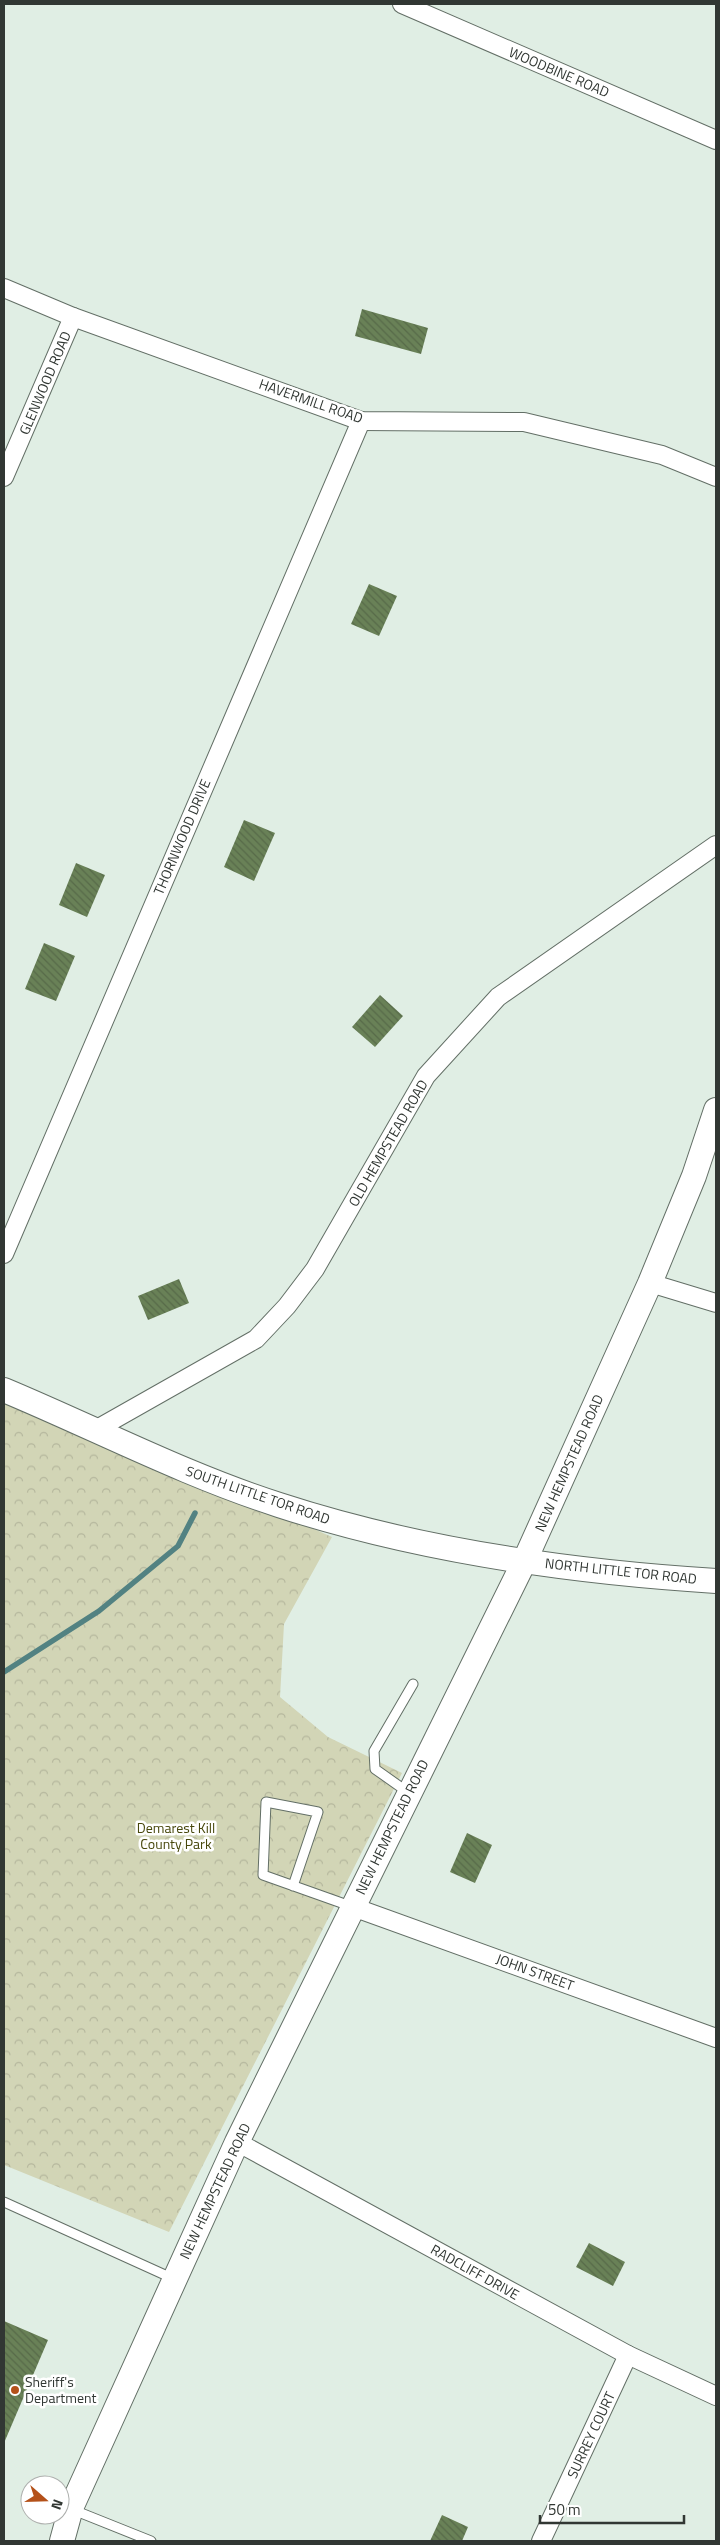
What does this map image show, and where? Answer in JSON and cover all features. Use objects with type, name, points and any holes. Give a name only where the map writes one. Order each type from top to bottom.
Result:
[{"type":"street","name":"WOODBINE ROAD","points":[[402,4],[716,140]]},
{"type":"street","name":"HAVERMILL ROAD","points":[[4,288],[73,316],[361,421],[524,422],[662,455],[716,477]]},
{"type":"street","name":"GLENWOOD ROAD","points":[[4,477],[73,316]]},
{"type":"street","name":"THORNWOOD DRIVE","points":[[4,1254],[361,421]]},
{"type":"street","name":"OLD HEMPSTEAD ROAD","points":[[97,1430],[256,1339],[287,1306],[315,1269],[426,1076],[498,997],[716,845]]},
{"type":"street","name":"NEW HEMPSTEAD ROAD","points":[[62,2541],[71,2508],[237,2142],[525,1560],[650,1283],[694,1176],[716,1110]]},
{"type":"street","points":[[650,1283],[716,1303]]},
{"type":"street","name":"SOUTH LITTLE TOR ROAD","points":[[4,1390],[193,1474],[278,1505],[365,1530],[525,1560]]},
{"type":"street","name":"NORTH LITTLE TOR ROAD","points":[[525,1560],[605,1571],[716,1581]]},
{"type":"street","name":"JOHN STREET","points":[[353,1907],[716,2038]]},
{"type":"street","name":"RADCLIFF DRIVE","points":[[237,2142],[628,2355],[716,2396]]},
{"type":"street","name":"SURREY COURT","points":[[541,2541],[628,2355]]},
{"type":"lane","points":[[409,1793],[375,1768],[374,1751],[414,1684]]},
{"type":"lane","points":[[293,1886],[318,1812],[266,1802],[262,1875],[293,1886],[353,1907]]},
{"type":"lane","points":[[4,2202],[174,2279]]},
{"type":"lane","points":[[71,2508],[151,2541]]},
{"type":"green space","name":"Demarest Kill County Park","points":[[4,1392],[332,1537],[284,1624],[280,1697],[328,1737],[402,1773],[169,2232],[4,2165]]},
{"type":"building","points":[[362,309],[428,328],[421,354],[355,336]]},
{"type":"building","points":[[369,584],[397,596],[379,636],[351,624]]},
{"type":"building","points":[[244,820],[275,833],[254,881],[224,867]]},
{"type":"building","points":[[76,863],[105,875],[87,917],[59,905]]},
{"type":"building","points":[[44,943],[75,956],[56,1001],[25,989]]},
{"type":"building","points":[[380,995],[403,1016],[375,1047],[352,1027]]},
{"type":"building","points":[[179,1279],[189,1303],[148,1320],[138,1296]]},
{"type":"building","points":[[467,1833],[492,1845],[475,1883],[450,1872]]},
{"type":"building","points":[[589,2243],[625,2262],[613,2286],[576,2267]]},
{"type":"building","name":"Sheriff's Department","points":[[4,2321],[48,2340],[4,2443]]},
{"type":"building","points":[[442,2515],[468,2527],[462,2541],[430,2541]]},
{"type":"waterway","points":[[4,1672],[99,1611],[178,1546],[195,1513]]},
{"type":"place","name":"Sheriff's Department","points":[[15,2390]]}]
